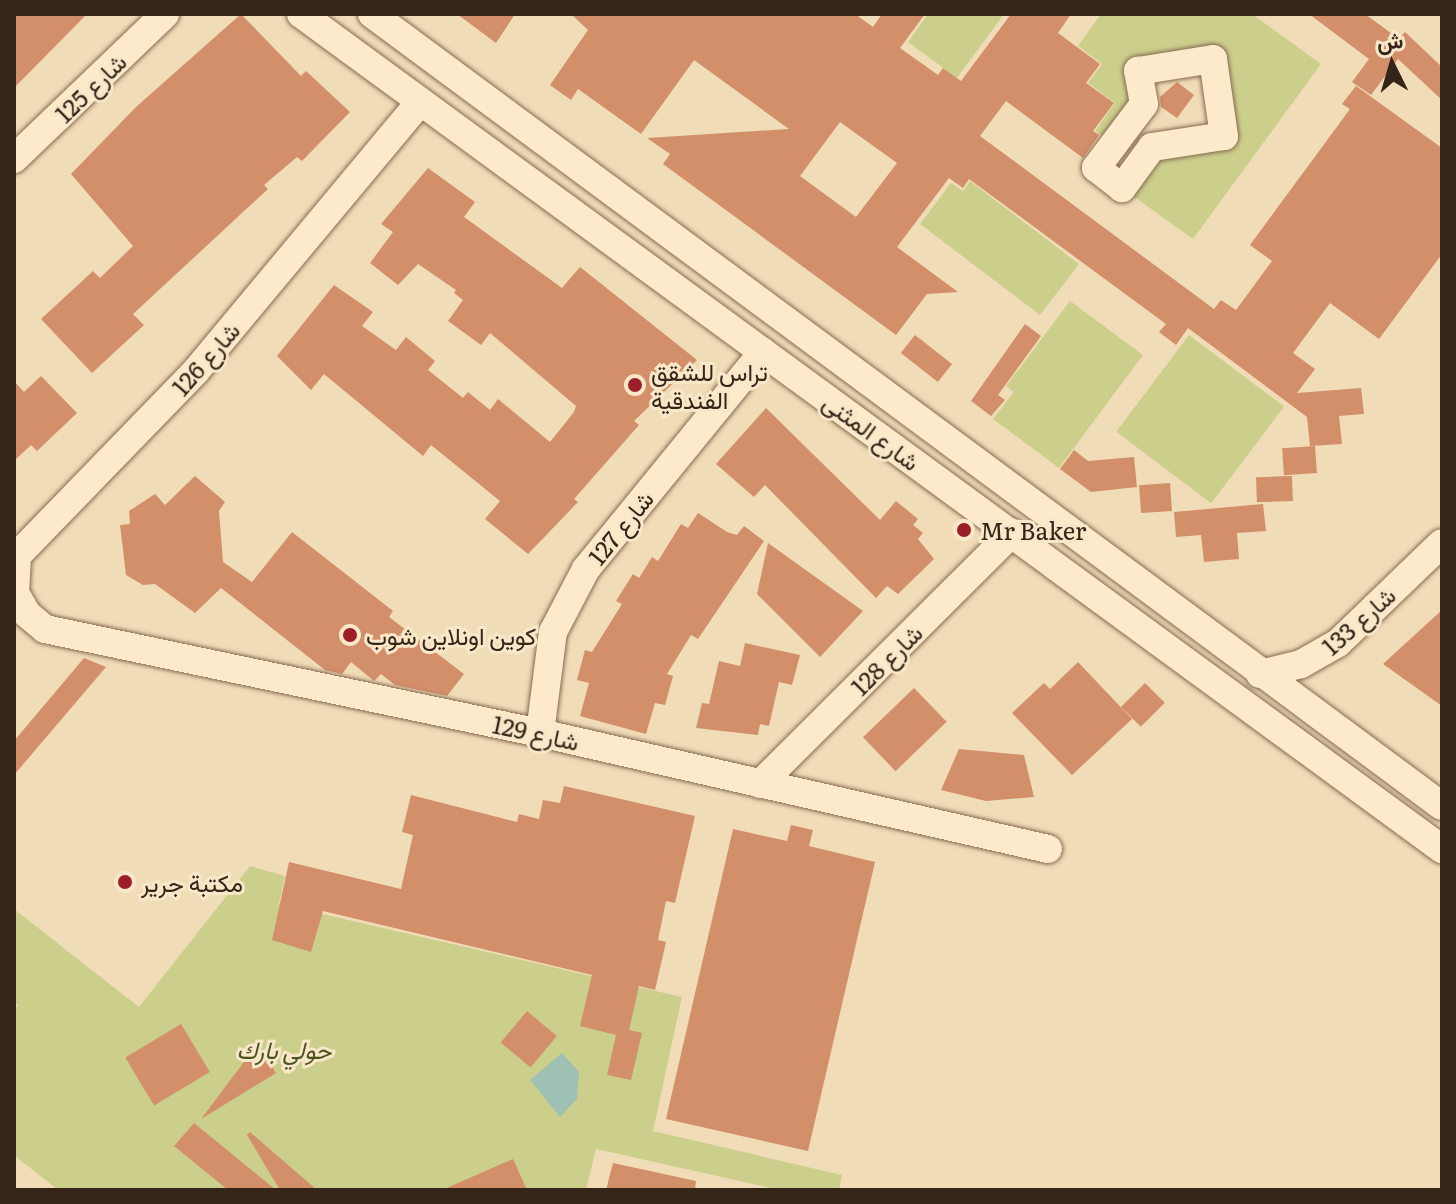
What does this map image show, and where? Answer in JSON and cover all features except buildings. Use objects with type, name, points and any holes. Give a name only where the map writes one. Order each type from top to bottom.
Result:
[{"type":"street","name":"شارع 125","points":[[14,159],[165,14]]},
{"type":"street","name":"شارع المثنى","points":[[301,14],[1442,849]]},
{"type":"street","name":"شارع المثنى","points":[[372,14],[1442,806]]},
{"type":"street","points":[[1213,59],[1224,136],[1152,147],[1122,188],[1096,168],[1144,104],[1138,71],[1213,59]]},
{"type":"street","name":"شارع 126","points":[[27,614],[15,593],[16,555],[196,371],[420,102]]},
{"type":"street","name":"شارع 127","points":[[540,733],[553,632],[586,569],[763,352]]},
{"type":"street","name":"شارع 128","points":[[760,784],[1012,533]]},
{"type":"street","name":"شارع 133","points":[[1260,674],[1320,655],[1442,543]]},
{"type":"street","name":"شارع 129","points":[[27,614],[45,629],[540,733],[1048,849]]},
{"type":"green space","points":[[928,14],[1004,14],[957,78],[908,42]]},
{"type":"green space","points":[[1101,14],[1252,14],[1321,64],[1193,239],[1122,188],[1152,147],[1224,136],[1213,59],[1138,71],[1144,104],[1113,144],[1095,131],[1115,103],[1088,83],[1102,64],[1078,46]]},
{"type":"green space","points":[[970,181],[1079,264],[1040,315],[920,224],[951,183],[963,191]]},
{"type":"green space","points":[[1070,301],[1143,355],[1059,468],[993,419],[1014,392],[1006,386]]},
{"type":"green space","points":[[1189,335],[1284,407],[1211,503],[1116,432]]},
{"type":"green space","name":"حولي بارك","points":[[250,866],[285,876],[279,904],[682,997],[653,1131],[842,1175],[839,1190],[780,1190],[596,1149],[586,1190],[58,1190],[14,1155],[14,1010],[18,1005],[14,1002],[14,909],[139,1007]]},
{"type":"shaded area","points":[[562,1053],[579,1072],[577,1099],[560,1117],[530,1080]]},
{"type":"place","name":"تراس للشقق الفندقية","points":[[635,385]]},
{"type":"place","name":"Mr Baker","points":[[964,530]]},
{"type":"place","name":"كوين اونلاين شوب","points":[[350,635]]},
{"type":"place","name":"مكتبة جرير","points":[[125,882]]}]
